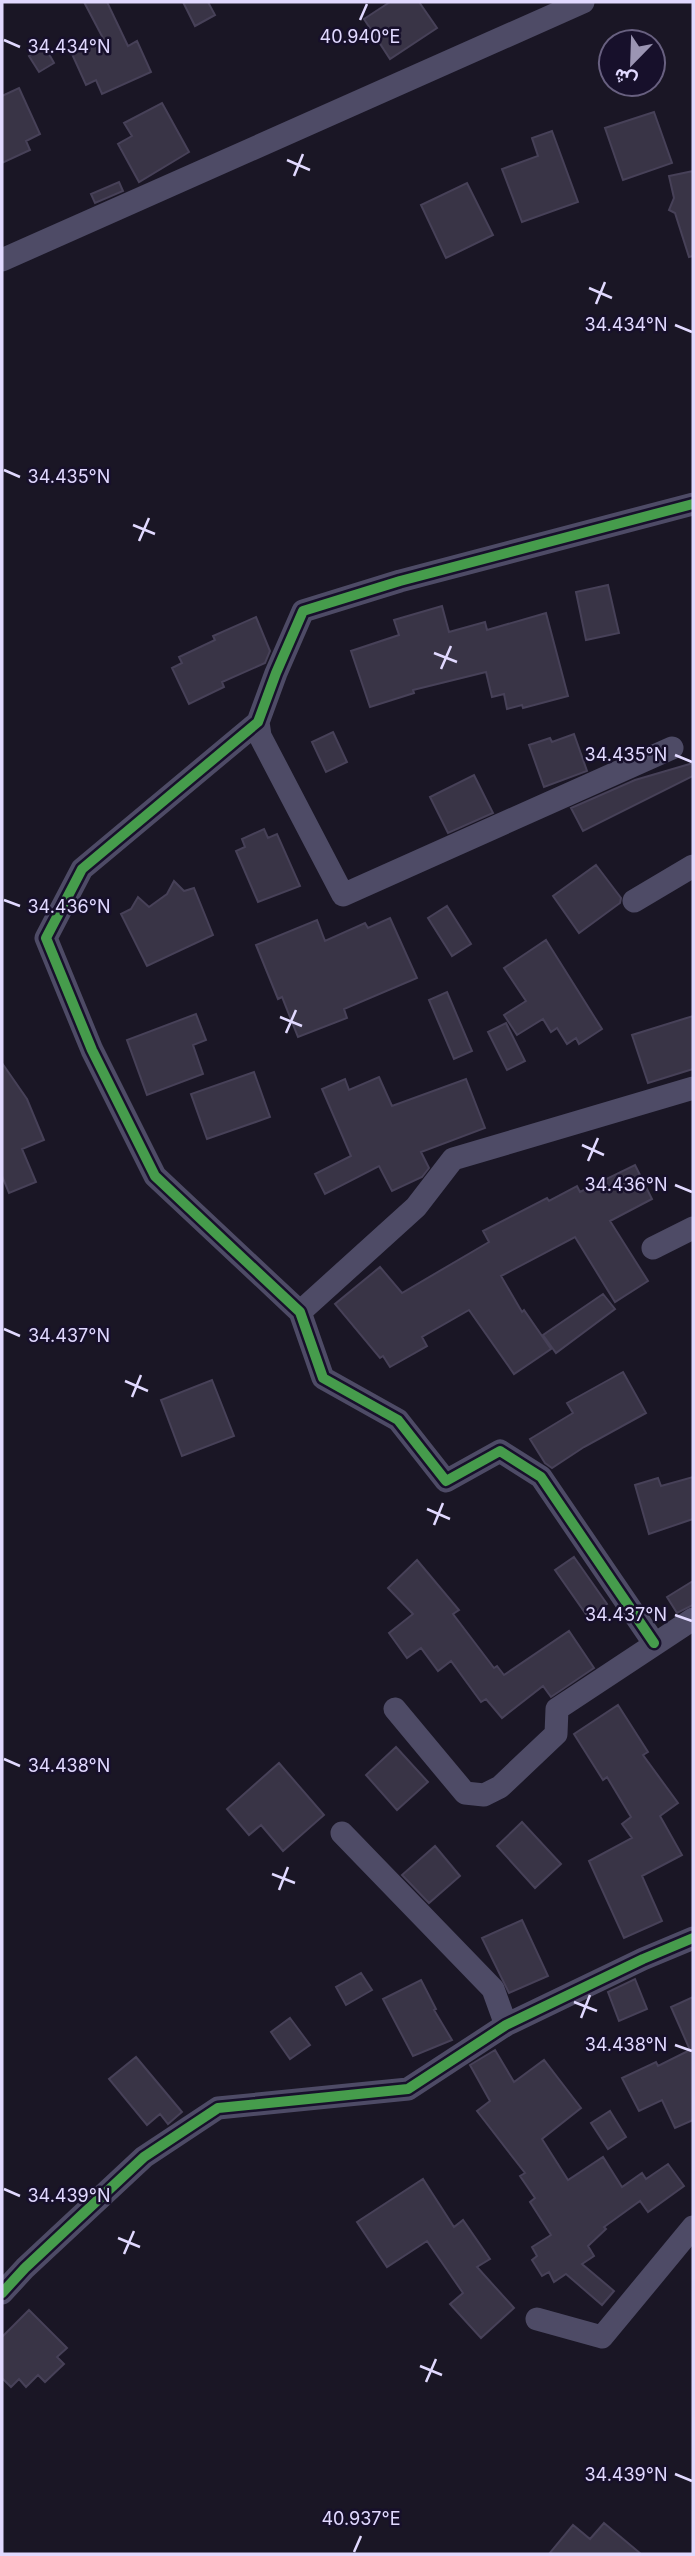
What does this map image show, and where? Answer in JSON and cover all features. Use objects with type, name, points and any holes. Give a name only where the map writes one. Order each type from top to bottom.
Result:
[{"type":"street","points":[[2,260],[583,2]]},
{"type":"street","points":[[672,748],[342,895],[260,736],[258,722],[303,611],[400,581],[693,505]]},
{"type":"street","points":[[258,722],[82,869],[46,938],[92,1050],[155,1176],[300,1311],[323,1378],[398,1420],[446,1482],[500,1451],[541,1477],[654,1643]]},
{"type":"street","points":[[634,901],[693,866]]},
{"type":"street","points":[[300,1311],[416,1207],[453,1159],[693,1088]]},
{"type":"street","points":[[653,1248],[693,1228]]},
{"type":"street","points":[[394,1709],[465,1793],[484,1795],[500,1787],[556,1734],[557,1709],[693,1619]]},
{"type":"street","points":[[342,1833],[492,1989],[506,2025]]},
{"type":"street","points":[[2,2292],[144,2157],[218,2108],[408,2089],[506,2025],[693,1938]]},
{"type":"street","points":[[537,2319],[602,2337],[693,2227]]},
{"type":"building","points":[[84,2],[107,2],[128,46],[137,41],[151,72],[102,94],[96,80],[86,85],[72,54],[104,40]]},
{"type":"building","points":[[183,2],[208,2],[215,15],[195,26]]},
{"type":"building","points":[[390,2],[419,2],[437,28],[390,59],[364,19]]},
{"type":"building","points":[[45,47],[54,63],[39,72],[29,56]]},
{"type":"building","points":[[19,88],[40,134],[26,141],[30,150],[2,163],[2,96]]},
{"type":"building","points":[[162,103],[189,152],[139,182],[118,144],[132,136],[124,123]]},
{"type":"building","points":[[654,112],[672,163],[623,180],[605,128]]},
{"type":"building","points":[[552,131],[578,202],[522,222],[502,169],[538,156],[532,138]]},
{"type":"building","points":[[693,171],[693,256],[689,257],[675,213],[669,210],[674,198],[669,176]]},
{"type":"building","points":[[119,182],[123,191],[95,203],[91,194]]},
{"type":"building","points":[[467,183],[493,235],[446,258],[421,205]]},
{"type":"building","points":[[608,585],[619,633],[586,640],[576,592]]},
{"type":"building","points":[[442,606],[449,632],[485,622],[487,630],[546,613],[568,696],[523,708],[522,705],[507,709],[504,694],[492,697],[486,672],[413,690],[414,693],[370,707],[351,651],[399,635],[394,620]]},
{"type":"building","points":[[256,617],[270,651],[265,663],[222,682],[224,687],[189,704],[172,668],[182,663],[179,657],[215,640],[213,636]]},
{"type":"building","points":[[333,732],[347,762],[326,772],[312,742]]},
{"type":"building","points":[[574,734],[587,771],[544,787],[529,745],[550,738],[552,742]]},
{"type":"building","points":[[693,763],[693,776],[583,831],[571,808],[635,780]]},
{"type":"building","points":[[474,775],[493,813],[448,833],[430,797]]},
{"type":"building","points":[[264,829],[268,838],[277,834],[300,886],[258,902],[236,851],[245,847],[242,839]]},
{"type":"building","points":[[596,865],[621,898],[620,903],[579,933],[553,896]]},
{"type":"building","points":[[174,881],[184,891],[194,888],[213,935],[147,966],[121,914],[131,909],[138,897],[149,907],[167,894]]},
{"type":"building","points":[[447,906],[471,944],[452,956],[428,918]]},
{"type":"building","points":[[390,918],[417,978],[344,1009],[347,1018],[298,1037],[282,997],[278,999],[256,945],[317,920],[325,941],[365,923],[368,928]]},
{"type":"building","points":[[546,940],[602,1029],[579,1044],[576,1038],[567,1044],[557,1028],[551,1032],[543,1019],[517,1035],[504,1015],[526,1001],[504,968]]},
{"type":"building","points":[[447,992],[472,1051],[454,1059],[429,1000]]},
{"type":"building","points":[[196,1014],[206,1040],[193,1045],[203,1074],[147,1095],[127,1040]]},
{"type":"building","points":[[693,1016],[693,1069],[648,1083],[632,1035]]},
{"type":"building","points":[[506,1023],[525,1061],[507,1070],[488,1032]]},
{"type":"building","points":[[2,1063],[27,1099],[44,1140],[22,1149],[36,1182],[9,1193],[2,1176]]},
{"type":"building","points":[[254,1072],[270,1117],[207,1139],[191,1094]]},
{"type":"building","points":[[379,1077],[392,1106],[466,1079],[485,1128],[421,1152],[429,1168],[422,1177],[392,1191],[379,1166],[325,1194],[315,1174],[351,1156],[322,1089],[345,1079],[349,1090]]},
{"type":"building","points":[[635,1165],[652,1199],[610,1221],[648,1281],[615,1302],[575,1237],[501,1276],[522,1312],[524,1310],[551,1349],[514,1374],[469,1310],[422,1337],[427,1346],[390,1367],[335,1304],[380,1267],[402,1293],[489,1242],[483,1231],[547,1198],[549,1201],[577,1186],[580,1192]]},
{"type":"building","points":[[603,1294],[615,1309],[556,1353],[543,1335]]},
{"type":"building","points":[[623,1372],[646,1413],[552,1468],[545,1463],[530,1439],[573,1413],[567,1403]]},
{"type":"building","points":[[212,1380],[234,1436],[182,1456],[161,1400]]},
{"type":"building","points":[[693,1477],[693,1519],[649,1534],[635,1485],[658,1478],[661,1486]]},
{"type":"building","points":[[574,1557],[607,1604],[588,1617],[555,1570]]},
{"type":"building","points":[[417,1560],[459,1610],[453,1614],[494,1668],[497,1666],[504,1675],[569,1631],[594,1668],[551,1697],[543,1686],[502,1718],[486,1699],[481,1702],[451,1661],[438,1671],[421,1648],[407,1658],[389,1633],[413,1614],[388,1588]]},
{"type":"building","points":[[693,1581],[693,1605],[677,1613],[667,1597]]},
{"type":"building","points":[[618,1705],[648,1752],[643,1755],[678,1803],[660,1816],[682,1855],[642,1876],[662,1921],[624,1938],[589,1861],[632,1838],[622,1824],[631,1817],[607,1777],[603,1780],[574,1734]]},
{"type":"building","points":[[396,1747],[428,1782],[397,1810],[366,1775]]},
{"type":"building","points":[[279,1763],[324,1815],[283,1851],[261,1825],[249,1835],[227,1809]]},
{"type":"building","points":[[522,1822],[561,1864],[535,1888],[497,1846]]},
{"type":"building","points":[[435,1846],[460,1876],[429,1903],[402,1875]]},
{"type":"building","points":[[522,1920],[548,1976],[509,1993],[482,1938]]},
{"type":"building","points":[[361,1973],[372,1990],[346,2005],[336,1987]]},
{"type":"building","points":[[635,1979],[647,2009],[619,2021],[608,1992]]},
{"type":"building","points":[[421,1980],[436,2009],[434,2010],[452,2040],[413,2056],[383,1999]]},
{"type":"building","points":[[693,1997],[693,2120],[675,2128],[662,2100],[639,2111],[622,2078],[656,2062],[658,2066],[690,2050],[671,2007]]},
{"type":"building","points":[[290,2018],[310,2045],[290,2059],[271,2032]]},
{"type":"building","points":[[495,2050],[514,2082],[544,2060],[581,2108],[542,2139],[568,2180],[603,2157],[622,2187],[642,2173],[646,2179],[668,2164],[684,2186],[648,2212],[640,2201],[604,2227],[606,2229],[588,2246],[594,2256],[582,2264],[614,2291],[602,2305],[566,2274],[554,2282],[549,2272],[542,2276],[532,2260],[537,2256],[532,2247],[551,2235],[530,2202],[535,2198],[520,2176],[525,2173],[477,2111],[490,2101],[470,2065]]},
{"type":"building","points":[[136,2057],[182,2112],[168,2124],[160,2114],[147,2125],[109,2079]]},
{"type":"building","points":[[610,2111],[626,2137],[608,2149],[591,2123]]},
{"type":"building","points":[[423,2179],[454,2227],[463,2220],[490,2259],[477,2267],[514,2308],[481,2338],[450,2304],[463,2293],[427,2241],[387,2267],[357,2222]]},
{"type":"building","points":[[29,2310],[67,2348],[57,2357],[64,2364],[45,2382],[38,2375],[26,2387],[19,2379],[11,2387],[2,2378],[2,2337]]},
{"type":"building","points":[[604,2523],[641,2554],[549,2554],[573,2525],[590,2539]]},
{"type":"cycle path","points":[[654,1643],[541,1477],[500,1451],[446,1481],[398,1420],[323,1378],[300,1312],[155,1176],[92,1050],[46,938],[82,869],[258,722],[303,611],[400,581],[693,504]]},
{"type":"cycle path","points":[[2,2293],[25,2268],[144,2157],[218,2108],[408,2089],[506,2025],[693,1938]]}]
